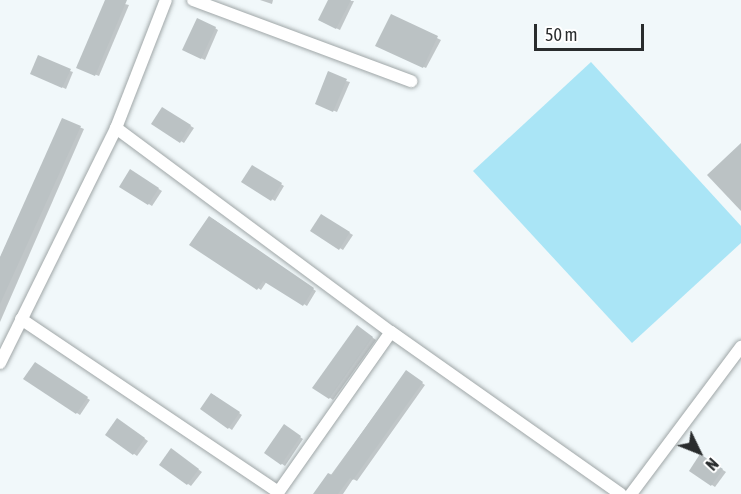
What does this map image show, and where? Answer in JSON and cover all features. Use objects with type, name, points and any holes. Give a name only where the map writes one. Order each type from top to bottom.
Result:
[{"type":"street","points":[[0,363],[116,128],[166,0]]},
{"type":"street","points":[[193,0],[411,81]]},
{"type":"street","points":[[116,128],[391,332],[621,494]]},
{"type":"street","points":[[21,319],[278,493],[391,332]]},
{"type":"street","points":[[631,494],[741,347]]},
{"type":"shaded area","points":[[591,62],[741,226],[741,243],[632,343],[473,171]]},
{"type":"building","points":[[105,0],[127,0],[95,76],[76,68]]},
{"type":"building","points":[[328,0],[351,0],[336,29],[318,20]]},
{"type":"building","points":[[391,14],[438,36],[423,68],[375,46]]},
{"type":"building","points":[[197,18],[216,27],[201,59],[182,50]]},
{"type":"building","points":[[38,55],[71,69],[62,88],[30,74]]},
{"type":"building","points":[[328,71],[347,79],[333,112],[315,104]]},
{"type":"building","points":[[162,107],[191,125],[180,143],[151,124]]},
{"type":"building","points":[[62,118],[81,126],[0,304],[0,257]]},
{"type":"building","points":[[741,143],[741,211],[707,175]]},
{"type":"building","points":[[252,165],[282,183],[271,201],[241,182]]},
{"type":"building","points":[[130,169],[159,188],[148,205],[119,187]]},
{"type":"building","points":[[321,214],[350,232],[339,250],[310,231]]},
{"type":"building","points":[[209,216],[314,288],[303,306],[263,281],[257,290],[189,245]]},
{"type":"building","points":[[357,325],[373,337],[329,399],[312,388]]},
{"type":"building","points":[[35,362],[88,397],[76,414],[23,379]]},
{"type":"building","points":[[406,370],[423,382],[353,480],[350,478],[338,494],[313,494],[328,473],[332,475]]},
{"type":"building","points":[[211,393],[240,412],[228,429],[200,409]]},
{"type":"building","points":[[117,418],[145,438],[133,455],[105,435]]},
{"type":"building","points":[[284,424],[301,436],[281,465],[264,453]]},
{"type":"building","points":[[171,448],[199,469],[187,485],[159,465]]},
{"type":"building","points":[[700,454],[723,469],[711,486],[689,471]]}]
